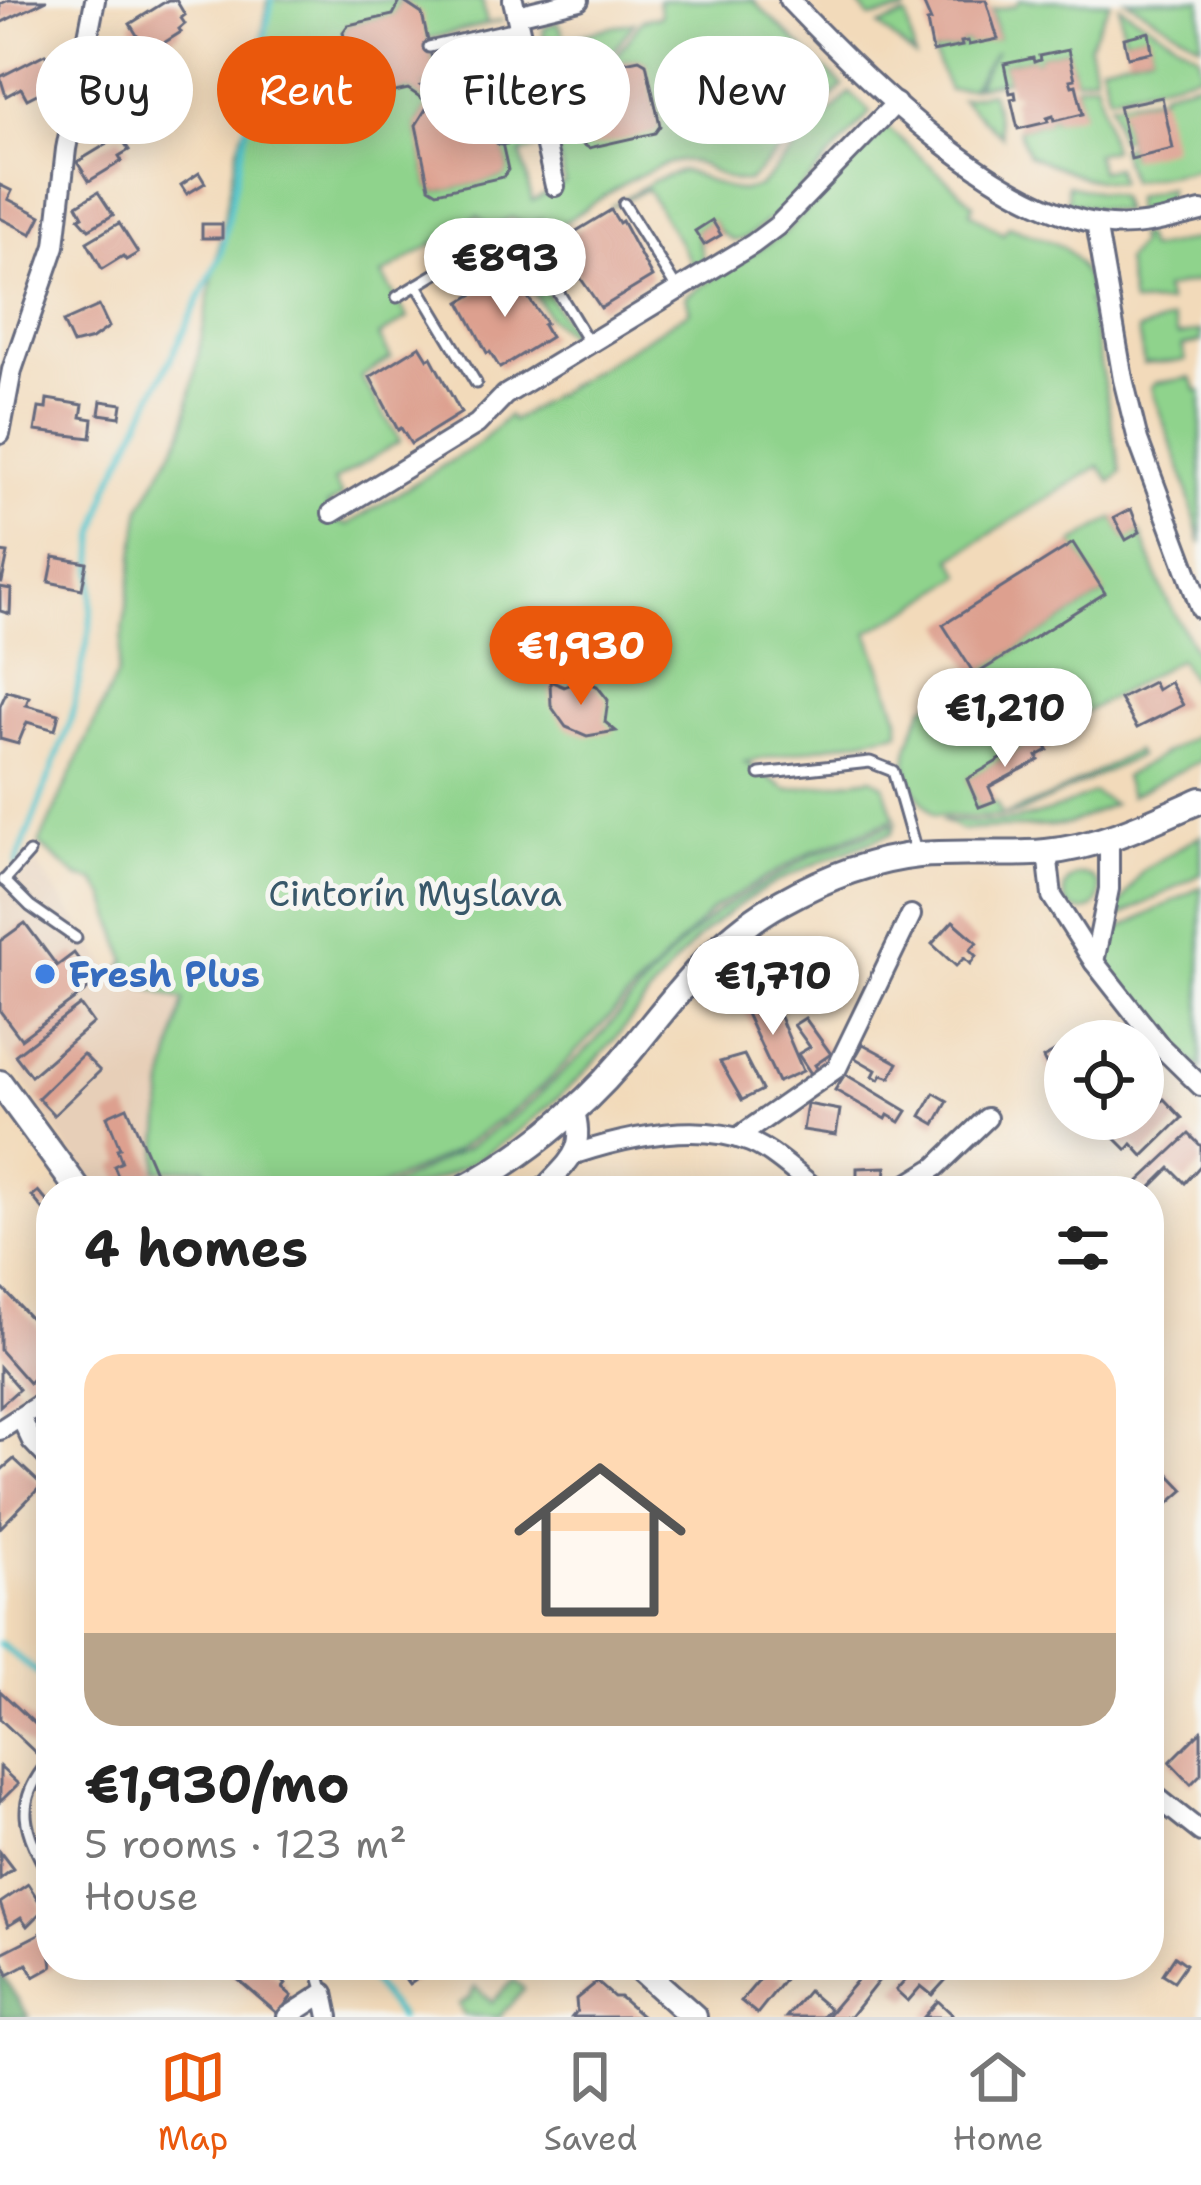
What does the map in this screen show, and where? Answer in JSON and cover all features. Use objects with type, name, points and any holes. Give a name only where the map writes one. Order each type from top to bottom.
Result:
[{"type":"street","points":[[0,434],[12,370],[56,246],[66,149],[95,0]]},
{"type":"street","points":[[517,14],[579,0]]},
{"type":"street","points":[[789,0],[896,103],[992,178],[1052,208],[1096,223],[1130,226],[1201,211]]},
{"type":"street","points":[[332,513],[478,424],[497,400],[777,226],[896,103]]},
{"type":"street","points":[[546,144],[555,186]]},
{"type":"street","points":[[1096,223],[1138,440],[1201,609]]},
{"type":"street","points":[[486,1176],[574,1108],[619,1065],[712,953],[747,925],[816,885],[865,866],[917,855],[1046,852],[1109,838],[1200,799]]},
{"type":"street","points":[[1094,962],[1109,889],[1109,838]]},
{"type":"street","points":[[1046,852],[1052,896],[1094,962],[1160,1046],[1201,1086]]},
{"type":"street","points":[[737,1138],[837,1068],[911,915]]},
{"type":"street","points":[[0,1083],[68,1176]]},
{"type":"street","points":[[555,1176],[575,1154],[582,1130],[574,1108]]},
{"type":"street","points":[[921,1176],[987,1118]]},
{"type":"street","points":[[575,1154],[609,1143],[668,1134],[737,1138],[754,1143],[798,1176]]},
{"type":"street","points":[[0,1430],[36,1408]]},
{"type":"street","points":[[22,1418],[36,1445]]},
{"type":"street","points":[[1164,1802],[1201,1832]]},
{"type":"street","points":[[653,1980],[694,2017]]},
{"type":"street","points":[[287,2017],[324,1994],[329,2017]]},
{"type":"lane","points":[[458,36],[517,14]]},
{"type":"lane","points":[[624,203],[677,290]]},
{"type":"lane","points":[[397,297],[514,229],[525,237],[589,343]]},
{"type":"lane","points":[[417,285],[476,383]]},
{"type":"lane","points":[[760,774],[870,762],[886,766],[892,771],[917,855]]},
{"type":"lane","points":[[29,853],[2,882],[76,938]]},
{"type":"lane","points":[[36,1779],[24,1807],[36,1846]]},
{"type":"lane","points":[[320,1980],[324,1994]]},
{"type":"shaded area","points":[[37,864],[117,978],[184,1000],[164,1086],[158,1171],[164,1176],[86,1176],[5,1053],[0,1035],[0,891]]},
{"type":"green space","points":[[268,0],[401,0],[393,15],[348,25],[344,36],[262,36]]},
{"type":"green space","points":[[403,0],[482,0],[487,24],[425,36]]},
{"type":"green space","name":"Cintorín Myslava","points":[[658,0],[752,0],[790,36],[654,36],[654,144],[786,144],[749,181],[732,180],[695,163],[671,162],[635,177],[549,232],[541,219],[529,226],[511,218],[490,229],[478,216],[382,275],[408,318],[379,336],[391,358],[361,377],[400,441],[334,481],[342,496],[327,506],[337,522],[347,525],[480,443],[508,416],[512,421],[690,311],[686,296],[786,232],[887,127],[974,204],[970,212],[1003,234],[1009,226],[1064,248],[1080,266],[1094,300],[1088,301],[1121,472],[1111,482],[1099,466],[952,558],[962,575],[868,632],[899,718],[899,732],[745,762],[787,790],[872,778],[884,785],[895,819],[810,852],[713,909],[517,1108],[453,1152],[402,1176],[206,1176],[205,1168],[157,1171],[164,1086],[184,1000],[117,978],[126,960],[106,897],[95,881],[78,877],[39,844],[117,674],[141,507],[184,430],[239,144],[396,144],[396,92],[408,89],[420,97],[416,125],[429,187],[437,192],[503,177],[508,170],[503,147],[533,144],[536,149],[521,153],[532,201],[565,183],[556,144],[630,144],[630,83],[646,63],[630,61],[630,36],[642,20],[661,16]]},
{"type":"green space","points":[[855,0],[908,0],[905,11],[870,18]]},
{"type":"green space","points":[[1020,0],[1110,2],[1089,45],[1095,75],[1075,79],[1067,50],[1034,62],[1032,58],[1004,64],[1007,80],[975,87],[996,51],[971,88],[949,90],[933,52],[962,46],[961,42],[998,38],[992,10],[1014,6]]},
{"type":"green space","points":[[1126,0],[1201,0],[1201,44],[1200,44]]},
{"type":"green space","points":[[1119,6],[1198,54],[1201,73],[1109,96],[1101,64],[1152,52],[1148,33],[1124,38]]},
{"type":"green space","points":[[907,18],[915,57],[879,26]]},
{"type":"green space","points":[[558,22],[564,36],[543,36],[544,28]]},
{"type":"green space","points":[[634,22],[624,36],[574,36]]},
{"type":"green space","points":[[829,73],[843,86],[829,100]]},
{"type":"green space","points":[[1096,81],[1112,150],[1095,154],[1100,171],[1115,167],[1116,183],[1085,178],[1028,155],[1018,129],[1053,116],[1054,120],[1082,113],[1076,85]]},
{"type":"green space","points":[[1201,81],[1201,169],[1130,181],[1120,148],[1128,146],[1131,158],[1120,106],[1126,138],[1119,140],[1110,103],[1161,96],[1161,91]]},
{"type":"green space","points":[[850,93],[871,112],[780,211],[746,238],[734,241],[712,221],[696,230],[703,258],[685,275],[678,274],[692,264],[647,189],[610,207],[653,181],[681,171],[729,189],[760,186],[801,144],[829,144],[829,115]]},
{"type":"green space","points":[[992,95],[1001,136],[961,99]]},
{"type":"green space","points":[[1067,185],[1118,196],[1123,212],[1068,203]]},
{"type":"green space","points":[[1168,188],[1167,205],[1134,211],[1134,197]]},
{"type":"green space","points":[[1143,235],[1148,249],[1201,238],[1201,280],[1164,289],[1168,303],[1132,304],[1125,261],[1139,243],[1137,236]]},
{"type":"green space","points":[[525,257],[572,340],[549,317],[516,263]]},
{"type":"green space","points":[[1172,319],[1178,336],[1201,331],[1201,342],[1182,346],[1186,361],[1144,364],[1138,331]]},
{"type":"green space","points":[[1191,378],[1201,391],[1201,544],[1185,481],[1151,388],[1155,383]]},
{"type":"green space","points":[[1114,518],[1126,539],[1140,532],[1165,596],[1201,661],[1201,695],[1179,659],[968,779],[979,807],[995,801],[1003,816],[934,815],[909,775],[906,764],[911,739],[924,707],[1104,594],[1073,543]]},
{"type":"green space","points":[[1201,732],[1201,760],[1130,796],[1124,777]]},
{"type":"green space","points":[[1135,751],[1138,756],[1020,813],[1004,816]]},
{"type":"green space","points":[[1093,793],[1113,804],[1069,824],[961,830],[941,820],[1019,819]]},
{"type":"green space","points":[[896,823],[892,833],[777,882],[714,924],[675,963],[598,1059],[512,1136],[446,1175],[411,1176],[467,1148],[522,1110],[591,1046],[675,950],[718,911],[812,855]]},
{"type":"green space","points":[[1201,835],[1201,874],[1109,922],[1142,871]]},
{"type":"green space","points":[[1082,875],[1095,880],[1100,893],[1095,906],[1082,911],[1069,906],[1064,893],[1069,880]]},
{"type":"green space","points":[[1201,887],[1201,1069],[1164,1033],[1164,1020],[1150,1020],[1126,993],[1108,966],[1106,936]]},
{"type":"green space","points":[[0,1972],[29,2017],[0,2017]]},
{"type":"green space","points":[[514,1980],[524,1989],[499,2017],[463,2015],[459,2004],[475,1987],[492,2002]]},
{"type":"building","points":[[47,0],[0,23],[0,4]]},
{"type":"building","points":[[168,0],[176,0],[185,15],[181,18],[185,24],[175,36],[137,36],[130,24]]},
{"type":"building","points":[[401,0],[422,14],[427,36],[420,36],[420,97],[408,89],[396,92],[396,36],[344,36],[348,25],[393,15]]},
{"type":"building","points":[[922,0],[986,0],[998,39],[969,45],[961,42],[962,46],[933,52],[927,22],[931,21]]},
{"type":"building","points":[[1149,32],[1152,52],[1128,57],[1124,38]]},
{"type":"building","points":[[1068,50],[1075,79],[1070,80],[1076,85],[1083,114],[1054,121],[1053,116],[1048,122],[1018,129],[1011,99],[1016,98],[1015,92],[1010,93],[1004,64],[1033,58],[1034,62],[1039,56]]},
{"type":"building","points":[[36,59],[36,94],[27,99],[21,88],[6,96],[0,77]]},
{"type":"building","points":[[630,61],[646,63],[654,99],[654,133],[630,139]]},
{"type":"building","points":[[1162,97],[1173,149],[1131,159],[1119,106]]},
{"type":"building","points":[[420,119],[420,144],[502,144],[508,170],[503,177],[437,192],[429,187],[416,125]]},
{"type":"building","points":[[107,144],[125,144],[129,150],[119,156],[122,161],[89,181],[77,162]]},
{"type":"building","points":[[199,173],[205,183],[187,194],[181,185]]},
{"type":"building","points":[[0,185],[12,191],[8,199],[41,216],[32,234],[0,218]]},
{"type":"building","points":[[98,192],[113,215],[89,229],[79,218],[83,216],[77,205]]},
{"type":"building","points":[[611,210],[622,221],[652,277],[601,308],[560,241]]},
{"type":"building","points":[[712,220],[721,235],[704,245],[695,231]]},
{"type":"building","points":[[119,223],[138,253],[102,269],[87,242]]},
{"type":"building","points":[[202,224],[222,224],[222,238],[202,238]]},
{"type":"building","points":[[510,272],[546,323],[550,337],[500,368],[460,302]]},
{"type":"building","points":[[99,306],[109,327],[73,344],[63,322]]},
{"type":"building","points":[[420,346],[431,357],[461,413],[411,444],[398,430],[370,377]]},
{"type":"building","points":[[47,399],[83,405],[81,417],[93,419],[91,438],[35,431],[39,408],[46,409]]},
{"type":"building","points":[[101,401],[122,404],[120,417],[99,414]]},
{"type":"building","points":[[1131,509],[1140,532],[1126,540],[1114,518]]},
{"type":"building","points":[[1073,543],[1105,593],[975,675],[943,625]]},
{"type":"building","points":[[0,552],[8,553],[2,582],[0,582]]},
{"type":"building","points":[[54,557],[87,563],[82,589],[49,582]]},
{"type":"building","points":[[0,587],[11,589],[10,614],[0,611]]},
{"type":"building","points":[[582,680],[597,686],[608,700],[605,722],[616,731],[587,736],[566,727],[551,706],[550,681],[564,687]]},
{"type":"building","points":[[1153,682],[1157,690],[1170,682],[1183,705],[1137,728],[1120,699]]},
{"type":"building","points":[[7,691],[29,697],[26,705],[59,714],[55,730],[27,722],[18,744],[0,739],[0,706]]},
{"type":"building","points":[[1040,736],[1048,750],[1037,756],[1039,760],[989,787],[995,801],[979,807],[967,779]]},
{"type":"building","points":[[953,921],[977,942],[970,950],[976,956],[970,964],[964,958],[956,966],[932,944]]},
{"type":"building","name":"Fresh Plus","points":[[25,923],[57,966],[74,953],[96,983],[21,1039],[0,1011],[0,941]]},
{"type":"building","points":[[771,996],[803,1071],[778,1082],[743,1007]]},
{"type":"building","points":[[80,1005],[93,1023],[31,1076],[15,1055]]},
{"type":"building","points":[[805,1018],[831,1054],[815,1065],[819,1071],[812,1075],[798,1054],[810,1047],[794,1025]]},
{"type":"building","points":[[863,1044],[898,1063],[890,1078],[882,1075],[879,1080],[873,1076],[876,1070],[855,1058]]},
{"type":"building","points":[[83,1054],[100,1071],[54,1115],[38,1098]]},
{"type":"building","points":[[744,1055],[762,1090],[742,1100],[720,1062]]},
{"type":"building","points":[[845,1074],[907,1111],[900,1122],[835,1090]]},
{"type":"building","points":[[934,1093],[948,1101],[935,1124],[921,1116]]},
{"type":"building","points":[[1164,1099],[1182,1118],[1164,1136]]},
{"type":"building","points":[[807,1104],[840,1110],[836,1135],[803,1130]]},
{"type":"building","points":[[127,1107],[155,1172],[118,1176],[114,1166],[122,1162],[120,1148],[107,1116]]},
{"type":"building","points":[[1189,1134],[1201,1146],[1201,1165],[1185,1183],[1170,1168],[1162,1176],[1144,1176]]},
{"type":"building","points":[[1117,1140],[1159,1140],[1143,1156],[1132,1144],[1127,1150]]},
{"type":"building","points":[[886,1167],[885,1176],[857,1176],[857,1168]]},
{"type":"building","points":[[4,1290],[36,1324],[36,1376],[29,1383],[0,1350],[0,1293]]},
{"type":"building","points":[[0,1367],[19,1389],[0,1406]]},
{"type":"building","points":[[14,1459],[36,1479],[36,1491],[0,1528],[0,1471]]},
{"type":"building","points":[[1164,1469],[1184,1490],[1168,1504],[1164,1500]]},
{"type":"building","points":[[0,1691],[36,1725],[36,1753],[0,1719]]},
{"type":"building","points":[[1201,1731],[1201,1774],[1191,1784],[1170,1762]]},
{"type":"building","points":[[0,1767],[18,1784],[0,1802]]},
{"type":"building","points":[[0,1852],[13,1869],[0,1879]]},
{"type":"building","points":[[28,1884],[36,1896],[36,1917],[27,1926],[21,1918],[8,1926],[0,1903]]},
{"type":"building","points":[[36,1936],[36,1976],[27,1964],[8,1974],[0,1954]]},
{"type":"building","points":[[1175,1956],[1186,1964],[1174,1981],[1164,1972]]},
{"type":"building","points":[[238,1980],[286,1984],[283,1988],[292,1996],[278,2014]]},
{"type":"building","points":[[759,1980],[784,1980],[757,2014],[741,2001]]},
{"type":"building","points":[[857,1980],[879,1980],[850,2017],[826,2017]]},
{"type":"building","points":[[905,1980],[946,1980],[932,1995],[921,1986],[908,2001],[896,1990]]},
{"type":"building","points":[[597,1982],[643,2017],[572,2017],[576,1999]]},
{"type":"building","points":[[808,1991],[829,2009],[822,2017],[786,2017]]},
{"type":"building","points":[[938,2001],[950,2017],[924,2017]]},
{"type":"waterway","points":[[16,864],[71,720],[90,629],[96,534],[109,486],[221,254],[272,0]]},
{"type":"waterway","points":[[0,1644],[36,1672]]},
{"type":"waterway","points":[[370,1980],[400,2017]]},
{"type":"place","name":"Fresh Plus","points":[[45,974]]}]
